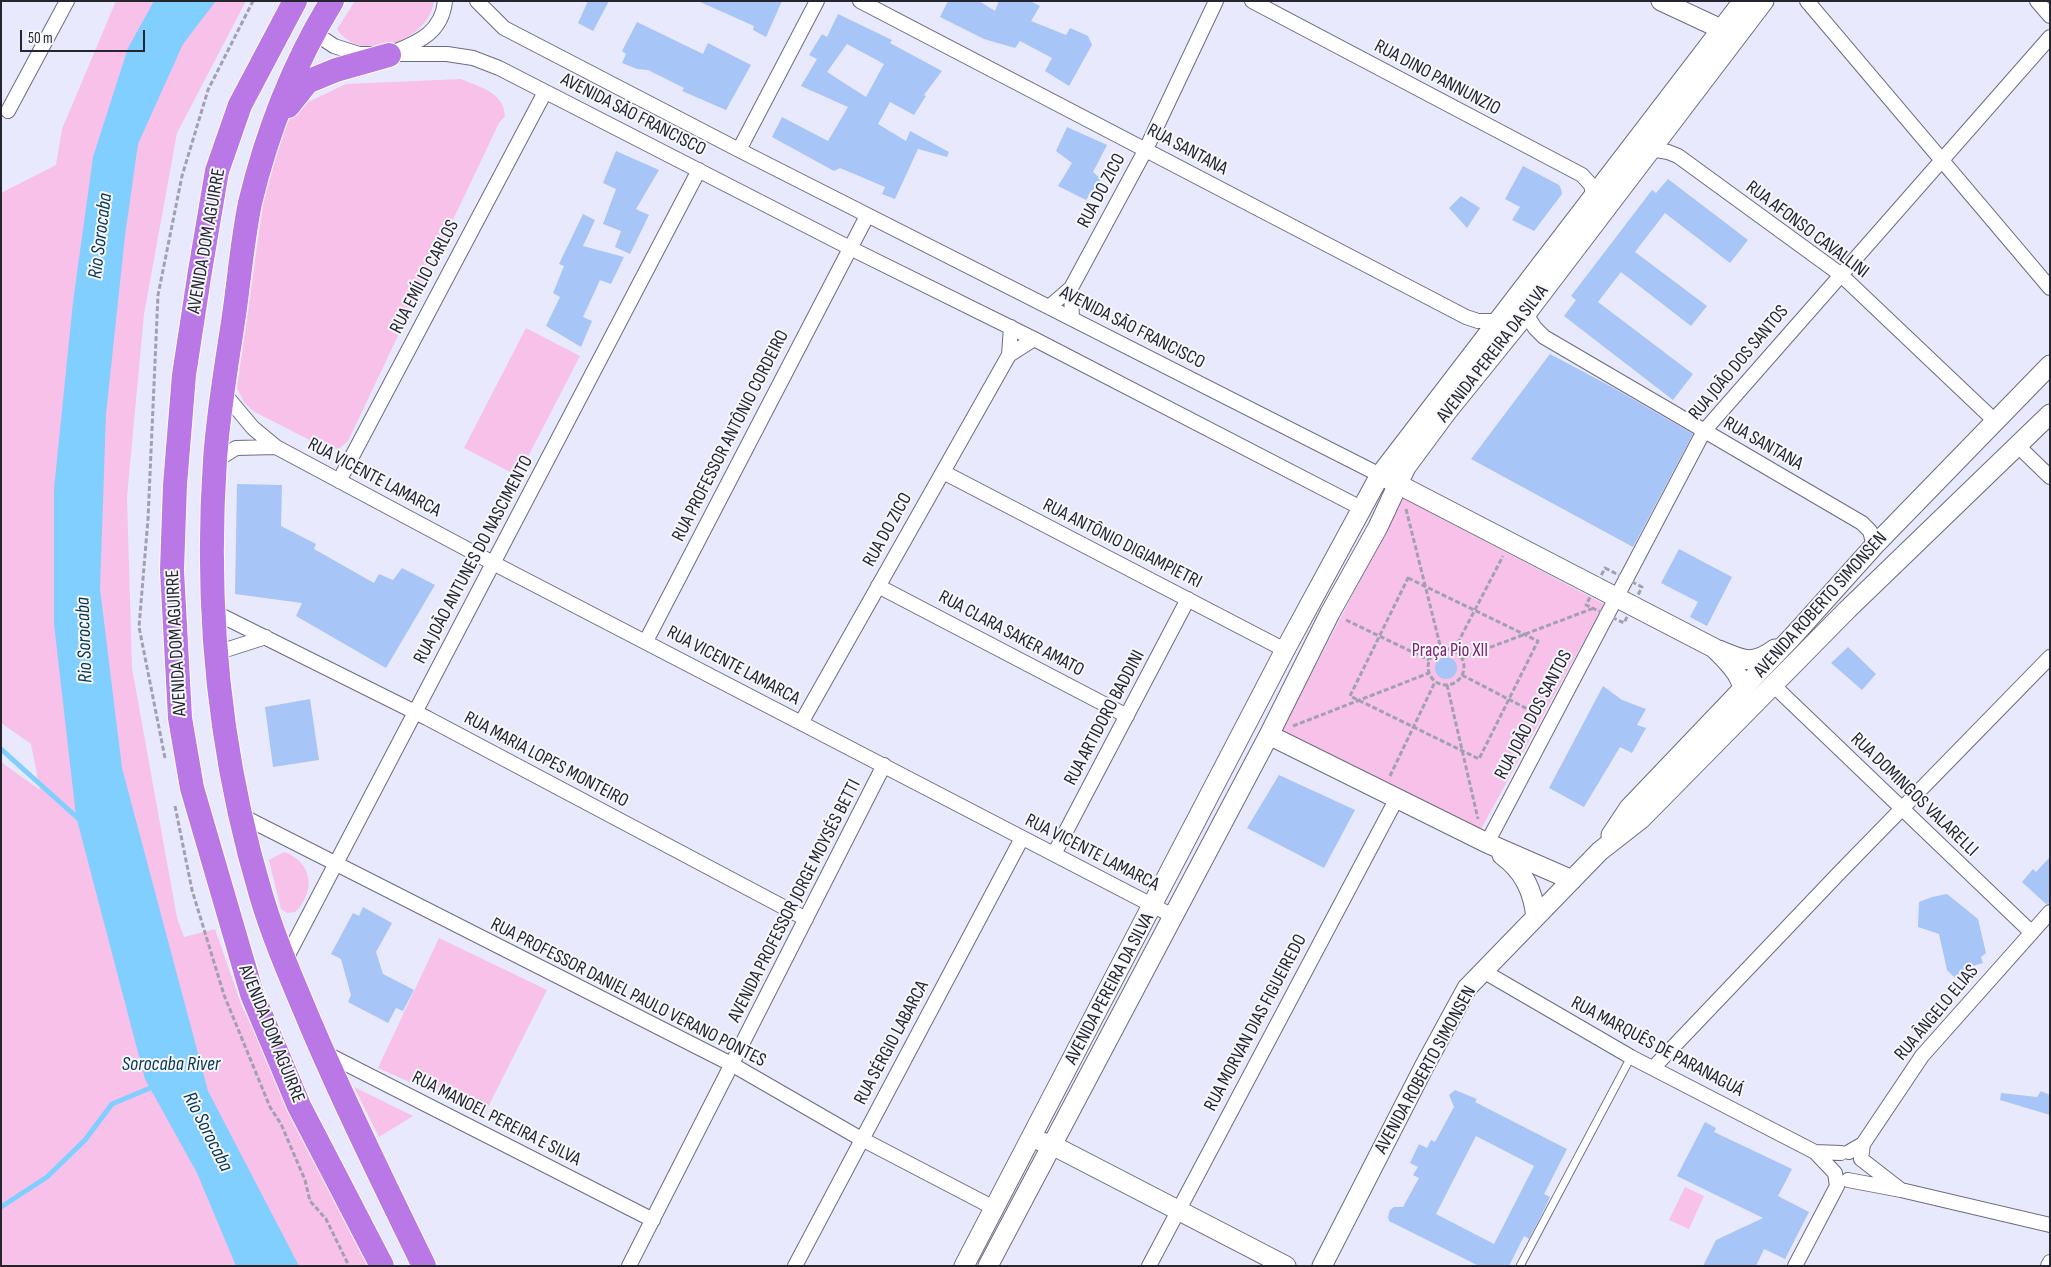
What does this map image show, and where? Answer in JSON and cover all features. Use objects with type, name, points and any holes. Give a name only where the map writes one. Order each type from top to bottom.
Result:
[{"type":"highway","name":"AVENIDA DOM AGUIRRE","points":[[295,1],[240,105],[217,171],[200,271],[184,375],[174,486],[172,570],[180,718],[192,788],[252,994],[299,1106],[382,1266]]},
{"type":"highway","points":[[302,1],[303,17],[313,32]]},
{"type":"highway","name":"AVENIDA DOM AGUIRRE","points":[[332,1],[313,32],[270,129],[250,206],[215,461],[211,563],[212,610],[227,740],[242,816],[261,894],[287,968],[344,1103],[424,1266]]},
{"type":"highway","points":[[270,129],[307,82],[336,70],[389,54]]},
{"type":"main road","points":[[1662,1],[1721,29],[1746,25]]},
{"type":"main road","name":"AVENIDA PEREIRA DA SILVA","points":[[964,1266],[1285,650],[1380,475],[1743,1]]},
{"type":"main road","name":"AVENIDA PEREIRA DA SILVA","points":[[988,1266],[1269,735],[1330,613],[1415,453],[1526,314],[1764,1]]},
{"type":"main road","name":"AVENIDA ROBERTO SIMONSEN","points":[[1600,851],[1629,808],[1794,636],[1874,546],[2050,366]]},
{"type":"main road","name":"AVENIDA ROBERTO SIMONSEN","points":[[1322,1266],[1467,988],[1600,851],[1650,809],[1772,684],[2050,414]]},
{"type":"main road","points":[[1380,475],[1714,648],[1747,660],[1758,660],[1794,636]]},
{"type":"main road","points":[[1847,610],[1873,570],[1874,546]]},
{"type":"main road","points":[[1772,684],[1769,681],[1769,674],[1794,636]]},
{"type":"main road","points":[[1650,809],[1674,774],[1743,700],[1743,689],[1737,673],[1714,648]]},
{"type":"main road","points":[[1254,711],[1269,735],[1487,843],[1572,880]]},
{"type":"main road","points":[[1487,843],[1519,869],[1530,888],[1536,918]]},
{"type":"main road","points":[[1031,1139],[1052,1145],[1286,1266]]},
{"type":"street","points":[[8,110],[67,1]]},
{"type":"street","points":[[389,54],[429,35],[437,27],[445,1]]},
{"type":"street","name":"AVENIDA SÃO FRANCISCO","points":[[478,1],[504,28],[868,216],[1380,475]]},
{"type":"street","points":[[739,150],[817,1]]},
{"type":"street","name":"RUA SANTANA","points":[[860,1],[1466,317],[1478,321],[1500,320]]},
{"type":"street","name":"RUA DO ZICO","points":[[1049,307],[1071,288],[1146,149],[1216,1]]},
{"type":"street","name":"RUA DINO PANNUNZIO","points":[[1252,1],[1582,175],[1591,185],[1594,198]]},
{"type":"street","points":[[1807,1],[2050,288]]},
{"type":"street","points":[[2037,1],[2050,16]]},
{"type":"street","name":"AVENIDA SÃO FRANCISCO","points":[[313,32],[334,46],[359,54],[447,54],[473,58],[499,68],[850,248],[1011,327],[1361,508]]},
{"type":"street","name":"RUA JOÃO DOS SANTOS","points":[[1487,843],[1618,599],[1704,431],[1840,274],[2050,38]]},
{"type":"street","name":"RUA EMÍLIO CARLOS","points":[[339,481],[545,92]]},
{"type":"street","name":"RUA AFONSO CAVALLINI","points":[[1650,149],[1678,156],[1840,274],[1995,421]]},
{"type":"street","name":"RUA JOÃO ANTUNES DO NASCIMENTO","points":[[287,968],[289,953],[334,865],[699,170]]},
{"type":"street","points":[[850,248],[868,216]]},
{"type":"street","name":"RUA PROFESSOR ANTÔNIO CORDEIRO","points":[[646,641],[850,248]]},
{"type":"street","points":[[1071,288],[1072,319]]},
{"type":"street","name":"RUA SANTANA","points":[[1526,314],[1534,328],[1544,337],[1862,523],[1870,531],[1874,546]]},
{"type":"street","name":"RUA DO ZICO","points":[[801,723],[1009,355],[1011,327]]},
{"type":"street","name":"RUA DO ZICO","points":[[1009,355],[1034,339]]},
{"type":"street","name":"RUA VICENTE LAMARCA","points":[[223,392],[254,428],[276,448],[493,563],[1173,916]]},
{"type":"street","points":[[2018,446],[2050,477]]},
{"type":"street","name":"RUA VICENTE LAMARCA","points":[[215,461],[236,448],[276,448]]},
{"type":"street","name":"RUA ANTÔNIO DIGIAMPIETRI","points":[[942,472],[1285,650]]},
{"type":"street","name":"RUA CLARA SAKER AMATO","points":[[878,586],[1127,716]]},
{"type":"street","name":"RUA ARTIDORO BADDINI","points":[[1054,854],[1188,599]]},
{"type":"street","name":"RUA MARIA LOPES MONTEIRO","points":[[212,610],[415,713],[806,919]]},
{"type":"street","points":[[216,653],[266,637]]},
{"type":"street","points":[[1654,1067],[2050,657]]},
{"type":"street","name":"RUA DOMINGOS VALARELLI","points":[[1772,684],[2031,932]]},
{"type":"street","name":"AVENIDA PROFESSOR JORGE MOYSÉS BETTI","points":[[629,1266],[884,766]]},
{"type":"street","name":"RUA MORVAN DIAS FIGUEIREDO","points":[[1149,1266],[1390,795]]},
{"type":"street","name":"RUA PROFESSOR DANIEL PAULO VERANO PONTES","points":[[242,816],[334,865],[733,1065],[862,1140],[994,1208]]},
{"type":"street","name":"RUA SÉRGIO LABARCA","points":[[794,1266],[1022,838]]},
{"type":"street","name":"RUA ÂNGELO ELIAS","points":[[1845,1152],[1862,1144],[1922,1056],[2050,912]]},
{"type":"street","name":"RUA MARQUÊS DE PARANAGUÁ","points":[[1483,971],[1632,1057],[1815,1152],[1835,1173]]},
{"type":"street","name":"RUA MANOEL PEREIRA E SILVA","points":[[323,1052],[653,1220]]},
{"type":"street","points":[[1848,1180],[1855,1179],[1860,1174],[1863,1166],[1861,1159],[1862,1144]]},
{"type":"street","name":"RUA MARQUÊS DE PARANAGUÁ","points":[[1815,1152],[1845,1152]]},
{"type":"street","points":[[1795,1266],[1836,1191],[1834,1166],[1836,1158],[1845,1152],[1856,1154],[1901,1190]]},
{"type":"street","points":[[1835,1173],[1840,1178],[1848,1180],[1901,1190],[2050,1225]]},
{"type":"street","points":[[2048,1266],[2050,1262]]},
{"type":"lane","points":[[1520,1266],[1632,1057]]},
{"type":"path","points":[[1399,484],[1440,649]]},
{"type":"path","points":[[1454,650],[1510,542]]},
{"type":"path","points":[[1408,578],[1475,610],[1538,641],[1479,759],[1350,696],[1408,578]]},
{"type":"path","points":[[1462,658],[1618,599]]},
{"type":"path","points":[[1330,613],[1429,660]]},
{"type":"path","points":[[1440,649],[1454,650],[1462,658],[1464,670],[1462,675],[1458,680],[1447,685],[1435,682],[1429,673],[1429,660],[1440,649]]},
{"type":"path","points":[[1269,735],[1429,673]]},
{"type":"path","points":[[1462,675],[1551,721]]},
{"type":"path","points":[[1390,795],[1414,727],[1435,682]]},
{"type":"path","points":[[1447,685],[1481,829],[1487,843]]},
{"type":"green space","points":[[116,1],[246,1],[177,133],[144,314],[127,497],[132,668],[177,918],[184,937],[215,929],[241,1004],[311,1152],[368,1266],[1,1266],[1,762],[40,790],[31,744],[1,723],[1,193],[56,165],[62,129]]},
{"type":"green space","points":[[355,1],[434,1],[429,15],[420,27],[407,37],[393,44],[377,47],[362,46],[348,40],[337,29]]},
{"type":"green space","points":[[461,79],[489,91],[495,96],[504,108],[505,116],[499,123],[348,441],[339,449],[327,449],[253,411],[244,402],[237,388],[263,204],[281,122],[304,104],[346,84]]},
{"type":"green space","points":[[526,328],[580,356],[518,476],[464,448]]},
{"type":"green space","name":"Praça Pio XII","points":[[1403,498],[1604,604],[1481,829],[1282,730]]},
{"type":"green space","points":[[284,852],[301,863],[306,870],[308,878],[306,896],[302,904],[295,912],[287,913],[281,909],[269,860]]},
{"type":"green space","points":[[439,938],[547,990],[484,1115],[378,1068]]},
{"type":"green space","points":[[354,1087],[413,1116],[379,1137]]},
{"type":"green space","points":[[1685,1187],[1704,1196],[1689,1229],[1669,1220]]},
{"type":"water","name":"Sorocaba River","points":[[154,1],[216,1],[183,44],[138,144],[125,236],[106,414],[100,589],[122,768],[208,1091],[299,1266],[236,1266],[197,1173],[145,1079],[76,816],[54,624],[54,489],[73,302],[93,157],[128,48]]},
{"type":"building","points":[[588,1],[609,1],[593,31],[578,23]]},
{"type":"building","points":[[698,1],[782,1],[766,37],[753,30],[754,26]]},
{"type":"building","points":[[948,1],[979,1],[995,11],[999,1],[1030,1],[1040,6],[1031,21],[1066,35],[1070,28],[1088,36],[1092,45],[1069,86],[1045,71],[1052,58],[1020,41],[1015,48],[984,39],[940,17]]},
{"type":"building","points":[[838,14],[892,40],[890,43],[942,71],[924,95],[926,96],[914,115],[890,102],[878,124],[906,141],[910,131],[949,152],[947,157],[918,149],[895,199],[882,194],[885,187],[840,168],[834,171],[772,137],[782,117],[828,141],[848,107],[801,86],[817,59],[809,55],[822,34],[827,37]],"holes":[[[847,44],[884,64],[866,97],[827,72]]]},
{"type":"building","points":[[637,22],[703,54],[708,43],[751,65],[726,110],[682,91],[684,88],[648,70],[637,69],[622,63],[626,54],[622,51]]},
{"type":"building","points":[[1067,127],[1107,145],[1093,172],[1101,179],[1086,200],[1058,186],[1072,163],[1056,151]]},
{"type":"building","points":[[616,151],[659,170],[636,209],[649,215],[630,254],[615,247],[621,231],[603,224],[616,189],[603,183]]},
{"type":"building","points":[[1523,166],[1559,185],[1562,194],[1534,231],[1512,220],[1520,207],[1505,199]]},
{"type":"building","points":[[1668,179],[1748,240],[1730,263],[1665,213],[1635,252],[1707,306],[1691,326],[1621,272],[1598,302],[1693,374],[1673,400],[1564,316],[1576,300],[1571,296],[1652,190],[1656,193]]},
{"type":"building","points":[[1461,196],[1480,208],[1467,228],[1449,208]]},
{"type":"building","points":[[583,214],[595,220],[583,246],[624,257],[611,284],[600,280],[583,317],[592,321],[581,347],[546,326],[560,297],[553,293],[564,266],[559,264]]},
{"type":"building","points":[[1550,354],[1693,434],[1633,547],[1471,459]]},
{"type":"building","points":[[237,484],[282,485],[281,526],[316,544],[314,549],[374,583],[379,574],[393,580],[402,568],[435,585],[386,668],[296,616],[302,603],[235,594]]},
{"type":"building","points":[[1679,549],[1732,577],[1707,626],[1690,617],[1698,602],[1661,583]]},
{"type":"building","points":[[1848,647],[1876,674],[1862,690],[1831,663]]},
{"type":"building","points":[[1446,657],[1454,660],[1457,668],[1454,676],[1446,679],[1438,676],[1435,668],[1438,660]]},
{"type":"building","points":[[1603,686],[1622,700],[1646,709],[1637,725],[1646,728],[1632,753],[1620,747],[1584,807],[1549,788]]},
{"type":"building","points":[[310,699],[319,760],[273,767],[265,707]]},
{"type":"building","points":[[1279,775],[1355,810],[1324,868],[1247,828]]},
{"type":"building","points":[[2050,857],[2050,903],[2046,904],[2022,882],[2033,869],[2036,872]]},
{"type":"building","points":[[1947,894],[1978,919],[1986,953],[1981,957],[1983,963],[1966,968],[1967,976],[1955,978],[1947,970],[1939,934],[1918,927],[1919,902]]},
{"type":"building","points":[[363,907],[392,923],[376,952],[383,974],[414,990],[403,1011],[396,1008],[388,1023],[348,1002],[351,995],[341,959],[331,954],[353,913],[359,916]]},
{"type":"building","points":[[1455,1090],[1477,1099],[1475,1102],[1567,1149],[1544,1194],[1550,1197],[1543,1212],[1529,1239],[1524,1236],[1509,1266],[1479,1266],[1389,1221],[1390,1210],[1394,1207],[1403,1207],[1419,1178],[1413,1175],[1418,1167],[1410,1163],[1419,1144],[1427,1148],[1431,1140],[1435,1142],[1454,1107],[1449,1095]],"holes":[[[1476,1136],[1534,1166],[1494,1244],[1436,1214]]]},
{"type":"building","points":[[2041,1091],[2050,1095],[2050,1115],[2000,1100],[2001,1093],[2037,1097]]},
{"type":"building","points":[[1705,1122],[1716,1128],[1714,1132],[1792,1169],[1778,1196],[1809,1212],[1785,1259],[1764,1249],[1756,1266],[1703,1266],[1716,1240],[1763,1218],[1677,1176]]},
{"type":"waterway","points":[[1,749],[81,821]]},
{"type":"waterway","points":[[1,1207],[47,1177],[85,1140],[112,1104],[155,1086]]},
{"type":"water label","name":"Rio Sorocaba","points":[[101,236]]},
{"type":"water label","name":"Rio Sorocaba","points":[[85,640]]},
{"type":"water label","name":"Rio Sorocaba","points":[[207,1132]]}]
